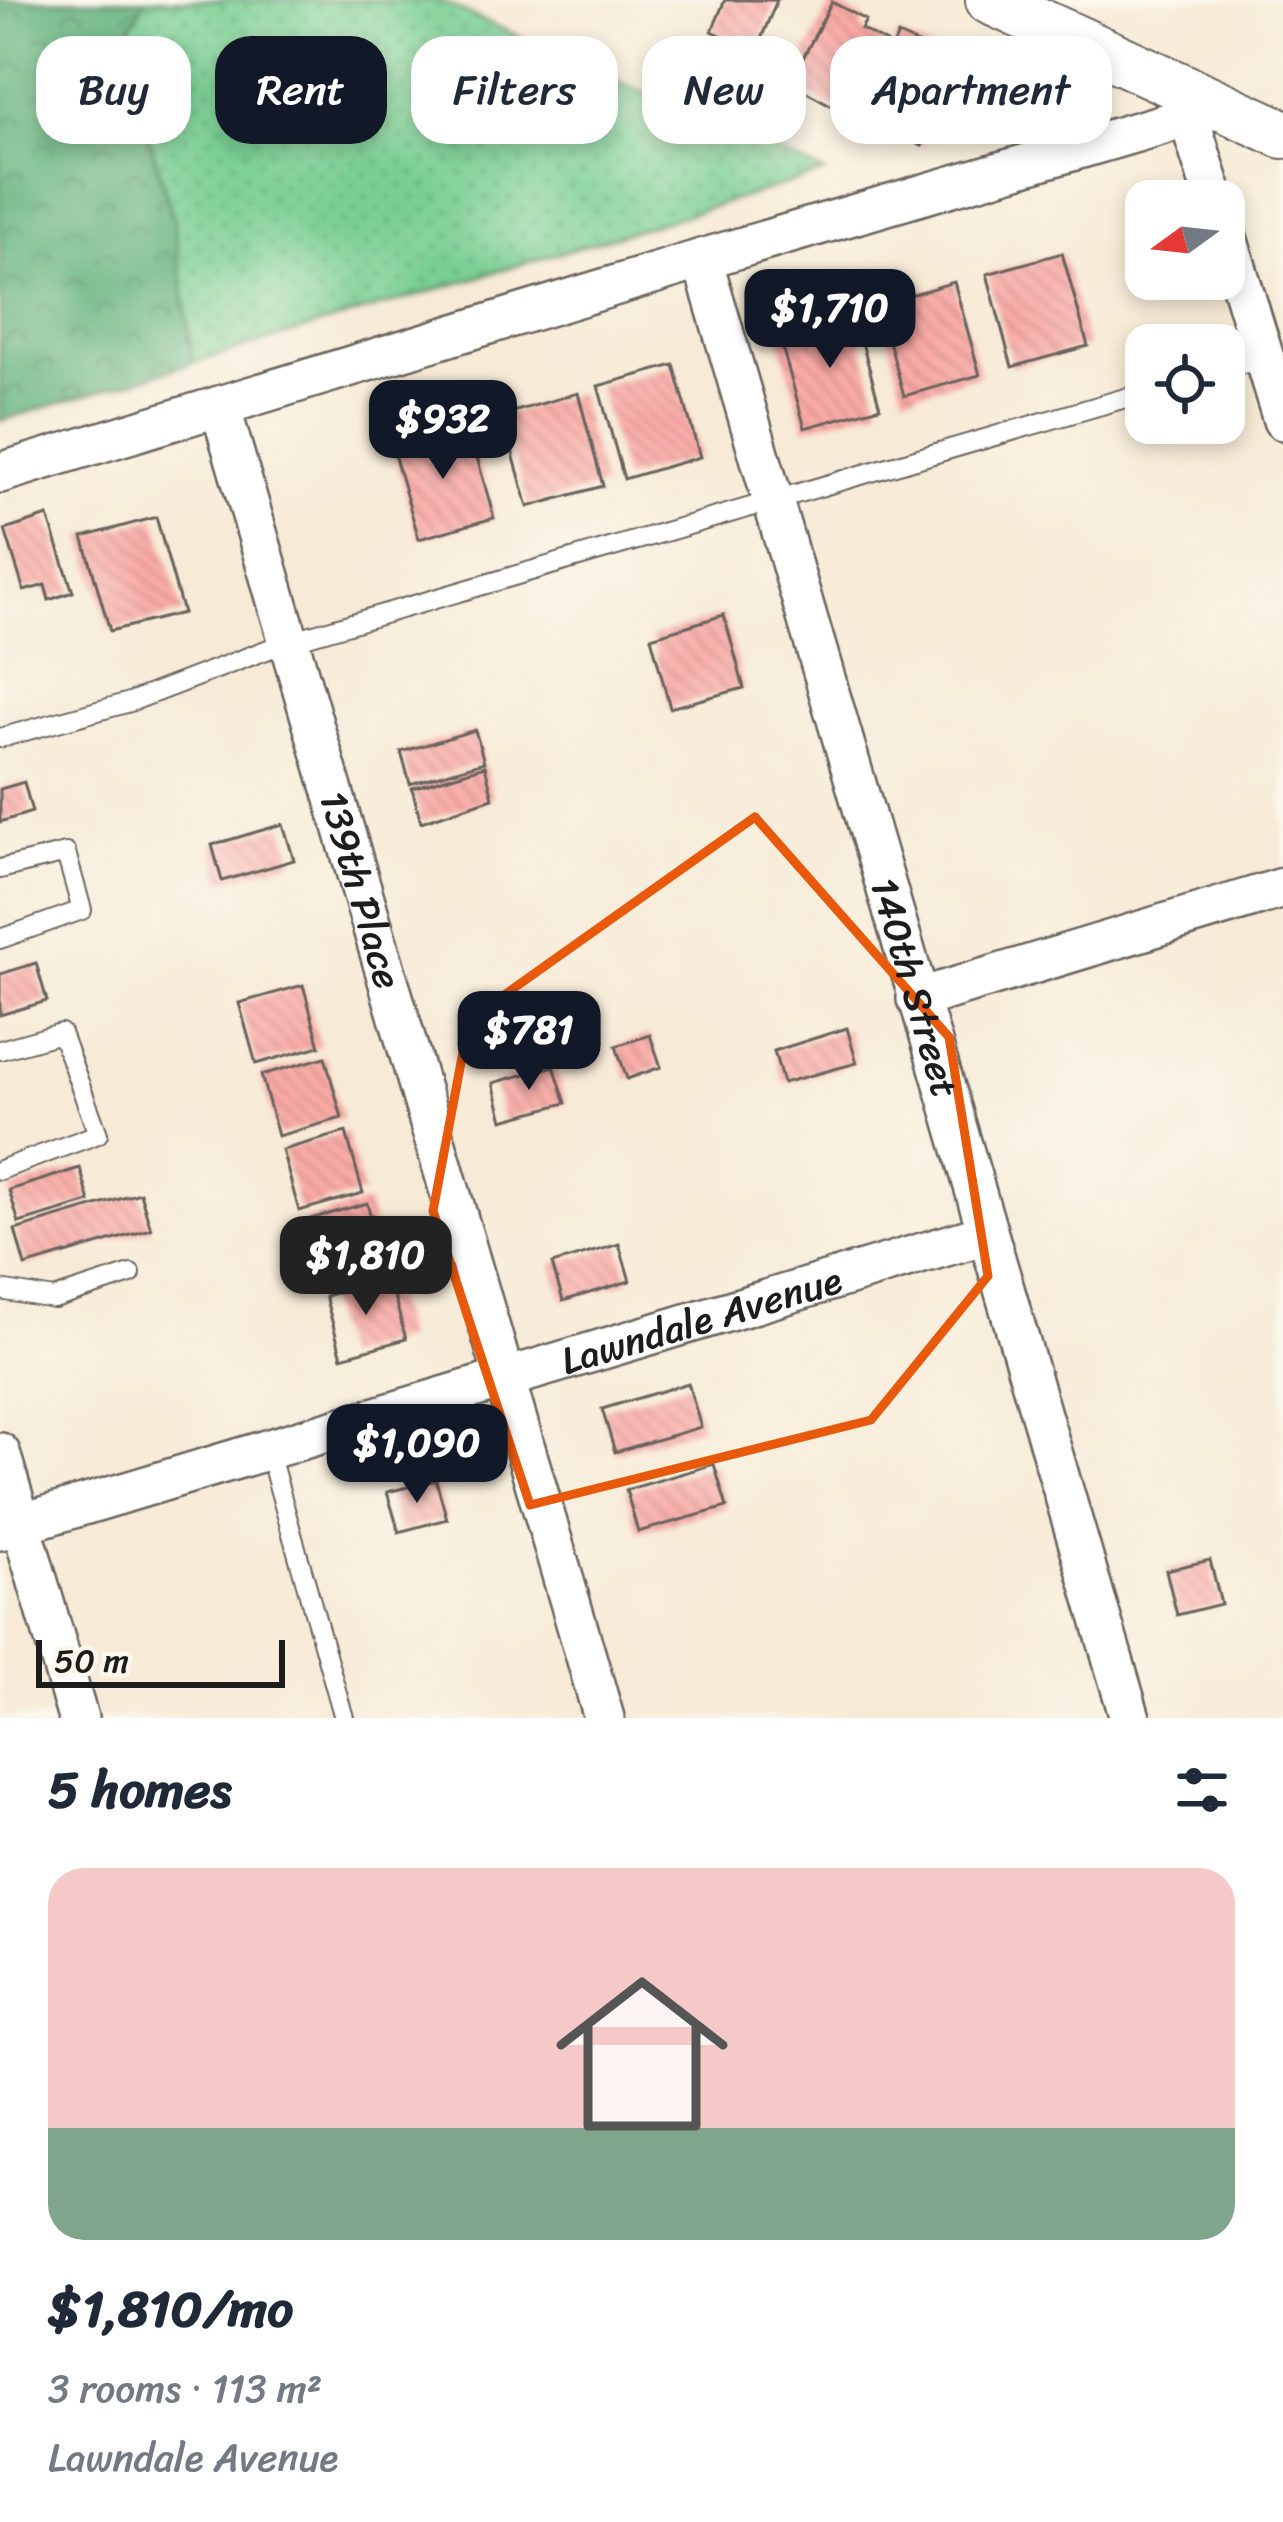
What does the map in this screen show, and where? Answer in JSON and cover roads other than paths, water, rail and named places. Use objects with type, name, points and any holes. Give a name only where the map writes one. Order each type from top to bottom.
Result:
[{"type":"street","points":[[990,0],[1205,111],[1283,134]]},
{"type":"street","points":[[1205,111],[1213,180]]},
{"type":"street","points":[[0,473],[1205,111]]},
{"type":"street","name":"140th Street","points":[[702,259],[1130,1718]]},
{"type":"street","points":[[1245,295],[1283,419]]},
{"type":"street","name":"139th Place","points":[[220,406],[604,1718]]},
{"type":"street","points":[[917,999],[1283,888]]},
{"type":"street","name":"Lawndale Avenue","points":[[10,1527],[986,1234]]},
{"type":"street","points":[[0,1454],[10,1527],[78,1718]]},
{"type":"lane","points":[[1245,363],[1265,358]]},
{"type":"lane","points":[[0,739],[130,702],[287,642],[1125,398]]},
{"type":"lane","points":[[0,869],[66,853],[82,910],[0,940]]},
{"type":"lane","points":[[0,1050],[62,1033],[98,1134],[0,1171]]},
{"type":"lane","points":[[0,1289],[54,1299],[131,1274]]},
{"type":"lane","points":[[268,1449],[344,1718]]}]
